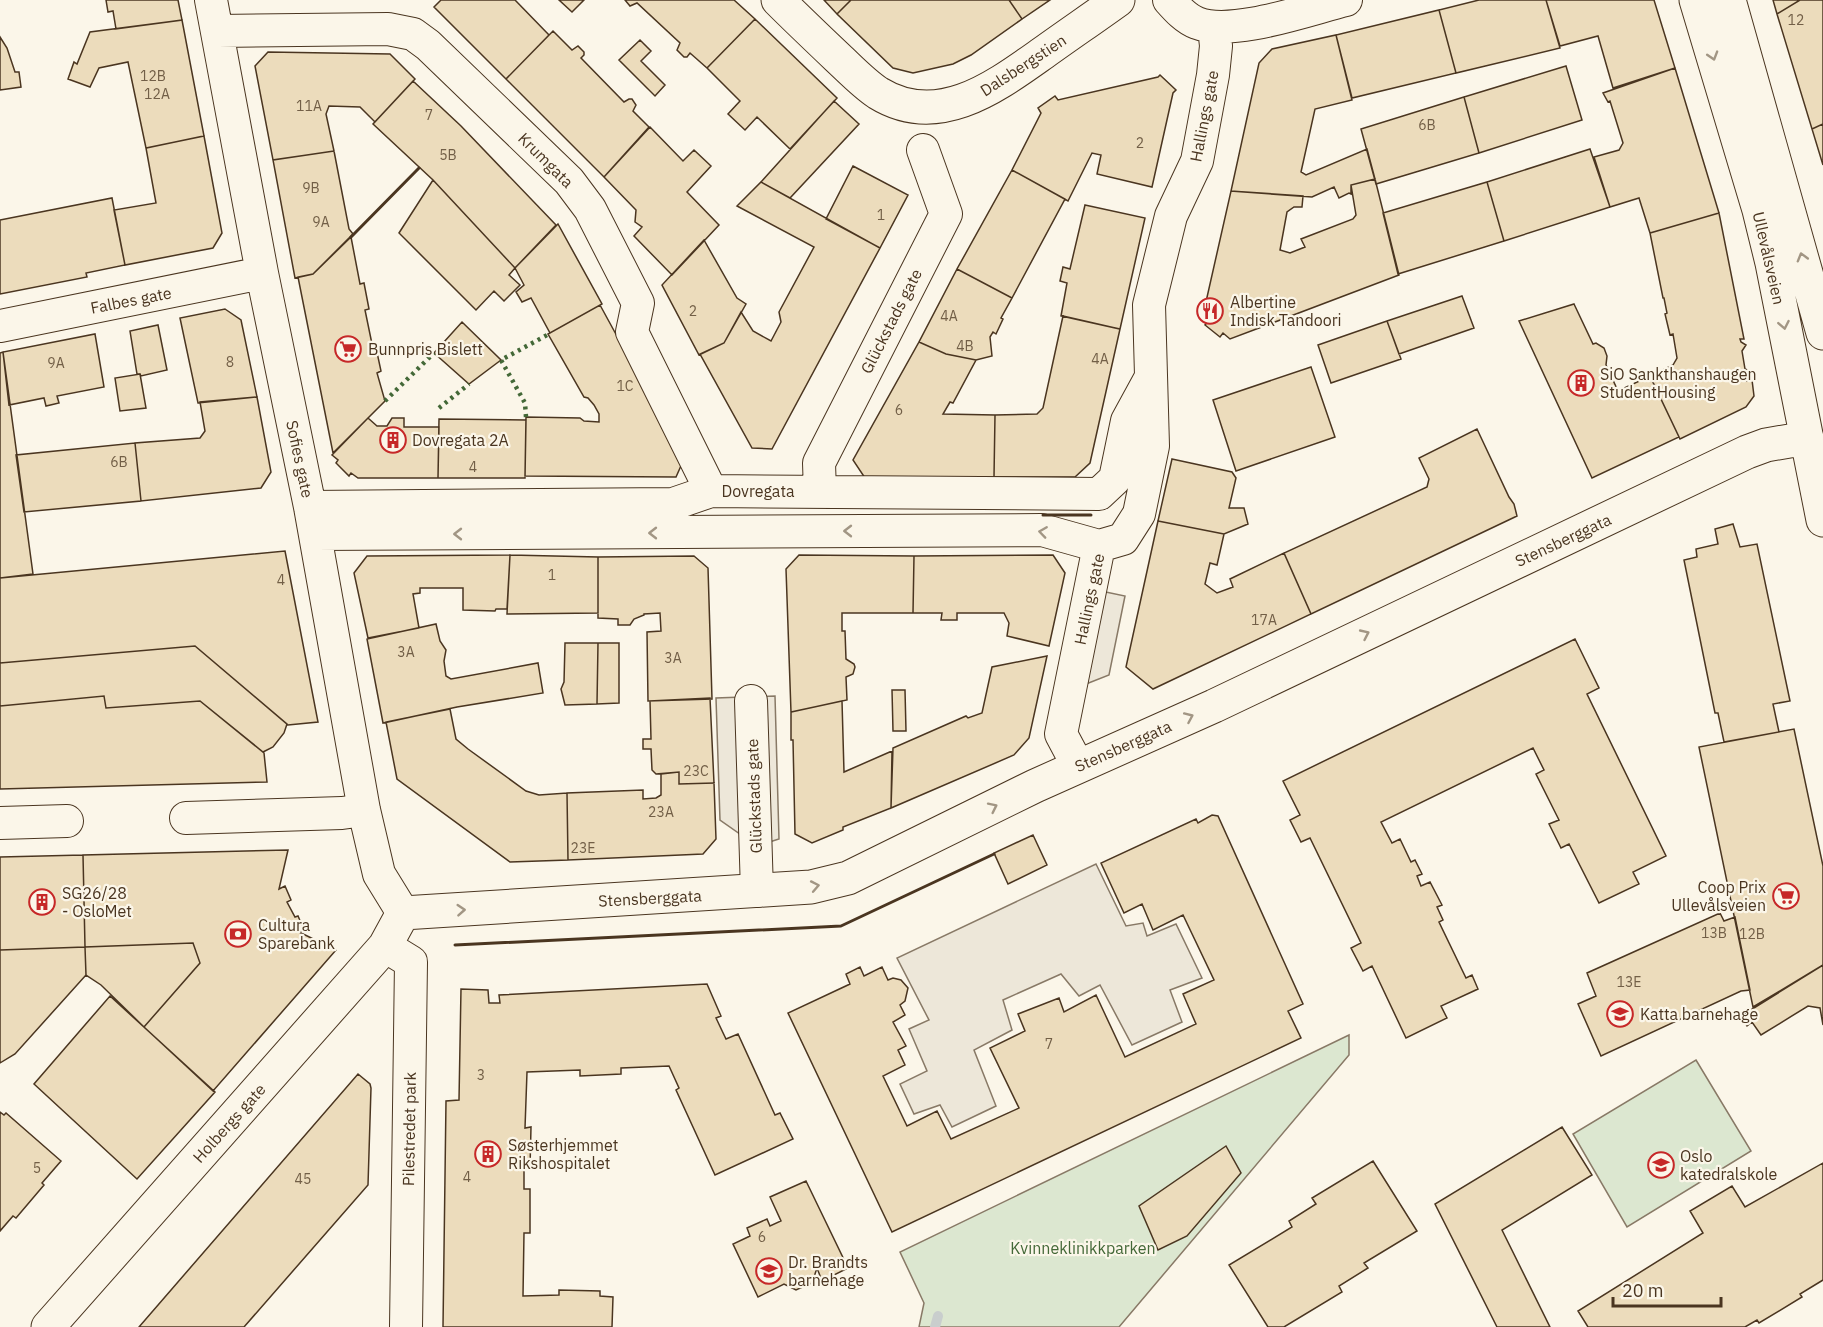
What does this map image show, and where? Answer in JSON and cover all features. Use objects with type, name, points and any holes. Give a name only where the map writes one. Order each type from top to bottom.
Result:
[{"type":"street","name":"Sofies gate","points":[[211,0],[262,273],[313,521],[364,810],[379,874],[403,913]]},
{"type":"street","name":"Dalsbergstien","points":[[778,0],[877,92],[897,103],[920,107],[946,105],[970,99],[998,85],[1118,0]]},
{"type":"street","points":[[1169,0],[1178,11],[1197,23],[1214,27],[1236,27],[1346,0]]},
{"type":"street","name":"Ullevålsveien","points":[[1696,0],[1759,210],[1815,437],[1823,520]]},
{"type":"street","name":"Ullevålsveien","points":[[1729,0],[1823,333]]},
{"type":"street","name":"Hallings gate","points":[[1078,766],[1060,734],[1100,546],[1123,539],[1139,514],[1153,446],[1149,305],[1171,216],[1197,161],[1213,75],[1216,46],[1214,27]]},
{"type":"street","name":"Krumgata","points":[[218,31],[388,29],[413,34],[428,45],[569,181],[590,209],[638,303],[632,332],[711,491]]},
{"type":"street","name":"Glückstads gate","points":[[820,492],[819,463],[946,214],[922,150]]},
{"type":"street","name":"Falbes gate","points":[[0,326],[262,273]]},
{"type":"street","name":"Dovregata","points":[[313,521],[673,504],[711,491],[1100,494],[1115,479],[1127,421],[1151,377]]},
{"type":"street","name":"Stensberggata","points":[[403,913],[811,887],[848,878],[1078,766],[1225,701],[1747,452],[1815,437]]},
{"type":"street","points":[[313,521],[1042,530],[1100,546]]},
{"type":"street","name":"Glückstads gate","points":[[751,701],[757,891]]},
{"type":"street","points":[[186,818],[342,813],[364,810]]},
{"type":"street","points":[[0,823],[67,821]]},
{"type":"street","name":"Holbergs gate","points":[[48,1327],[385,946],[403,913]]},
{"type":"street","name":"Pilestredet park","points":[[385,946],[411,962],[406,1327]]},
{"type":"green space","name":"Kvinneklinikkparken","points":[[1349,1035],[1349,1055],[1119,1327],[919,1327],[924,1303],[900,1252]]},
{"type":"green space","points":[[1696,1060],[1751,1151],[1627,1227],[1573,1134]]},
{"type":"shaded area","points":[[1101,591],[1125,596],[1109,675],[1081,686]]},
{"type":"shaded area","points":[[775,696],[779,839],[757,846],[720,820],[716,698]]},
{"type":"shaded area","points":[[1096,864],[1126,926],[1143,923],[1147,936],[1176,924],[1202,978],[1170,990],[1182,1022],[1132,1045],[1100,985],[1079,996],[1061,974],[1003,1000],[1012,1030],[974,1050],[996,1106],[952,1127],[940,1105],[914,1114],[900,1084],[927,1071],[909,1029],[929,1020],[897,958]]},
{"type":"building","points":[[106,0],[178,0],[182,20],[116,29],[113,11],[108,12]]},
{"type":"building","points":[[441,0],[515,0],[549,35],[506,79],[434,7]]},
{"type":"building","points":[[559,0],[584,0],[572,12]]},
{"type":"building","points":[[625,0],[734,0],[755,19],[707,68],[690,53],[684,57],[677,50],[680,43],[637,3],[630,6]]},
{"type":"building","points":[[824,0],[851,0],[837,14]]},
{"type":"building","points":[[851,0],[1009,0],[1022,19],[971,55],[953,64],[913,73],[893,68],[837,14]]},
{"type":"building","points":[[1009,0],[1050,0],[1022,19]]},
{"type":"building","points":[[1479,0],[1546,0],[1560,48],[1456,73],[1439,10]]},
{"type":"building","points":[[1546,0],[1654,0],[1675,68],[1613,88],[1598,36],[1560,46]]},
{"type":"building","points":[[1773,0],[1800,0],[1777,14]]},
{"type":"building","points":[[1800,0],[1823,0],[1823,124],[1812,129],[1777,14]]},
{"type":"building","points":[[1439,10],[1456,73],[1352,98],[1336,35]]},
{"type":"building","points":[[755,19],[837,98],[790,149],[757,117],[745,130],[728,114],[740,101],[707,68]]},
{"type":"building","points":[[182,20],[204,136],[146,148],[128,62],[99,68],[90,87],[68,79],[90,32]]},
{"type":"building","points":[[553,31],[572,50],[578,46],[584,52],[581,58],[624,102],[632,99],[636,105],[633,111],[649,127],[604,177],[506,79]]},
{"type":"building","points":[[1336,35],[1352,100],[1315,109],[1301,172],[1306,175],[1367,149],[1375,179],[1351,185],[1351,194],[1339,198],[1334,187],[1312,197],[1231,191],[1259,63],[1272,49]]},
{"type":"building","points":[[0,37],[7,48],[15,72],[19,72],[21,87],[0,90]]},
{"type":"building","points":[[640,40],[651,51],[641,61],[665,85],[655,96],[619,60]]},
{"type":"building","points":[[268,52],[390,54],[415,79],[375,122],[360,107],[329,106],[326,114],[334,151],[273,160],[255,66]]},
{"type":"building","points":[[1566,66],[1582,120],[1479,153],[1464,97]]},
{"type":"building","points":[[1675,68],[1719,213],[1650,233],[1639,198],[1610,207],[1594,157],[1619,150],[1623,143],[1610,101],[1608,102],[1603,93]]},
{"type":"building","points":[[1160,75],[1176,90],[1173,93],[1152,187],[1097,174],[1101,155],[1092,153],[1068,201],[1012,170],[1041,113],[1038,108],[1055,96],[1058,100]]},
{"type":"building","points":[[413,81],[461,126],[556,225],[515,268],[433,180],[373,124]]},
{"type":"building","points":[[1464,97],[1479,153],[1376,184],[1361,129]]},
{"type":"building","points":[[834,101],[859,124],[790,198],[761,182]]},
{"type":"building","points":[[1823,124],[1823,165],[1812,129]]},
{"type":"building","points":[[650,127],[683,161],[694,150],[711,166],[687,192],[719,225],[672,275],[634,236],[642,227],[635,222],[636,210],[604,177]]},
{"type":"building","points":[[204,136],[222,233],[213,248],[125,265],[114,210],[156,203],[146,148]]},
{"type":"building","points":[[1590,149],[1610,207],[1504,241],[1487,182]]},
{"type":"building","points":[[334,151],[349,229],[353,234],[313,274],[295,278],[273,160]]},
{"type":"building","points":[[853,166],[908,195],[880,248],[826,219]]},
{"type":"building","points":[[1012,170],[1065,199],[1012,298],[957,269]]},
{"type":"building","points":[[1375,179],[1399,275],[1230,339],[1223,333],[1220,337],[1205,325],[1209,320],[1203,315],[1231,191],[1303,196],[1302,207],[1294,207],[1287,212],[1280,250],[1290,253],[1305,247],[1301,239],[1353,219],[1356,215],[1351,185]]},
{"type":"building","points":[[433,180],[515,268],[509,275],[520,285],[504,301],[494,291],[476,310],[399,233]]},
{"type":"building","points":[[761,182],[880,248],[772,449],[752,448],[700,354],[724,343],[741,312],[753,331],[771,341],[781,322],[779,312],[814,247],[737,206]]},
{"type":"building","points":[[1487,182],[1504,241],[1398,274],[1383,213]]},
{"type":"building","points":[[112,198],[125,265],[86,273],[87,277],[0,294],[0,220]]},
{"type":"building","points":[[1085,205],[1145,218],[1120,329],[1061,316],[1067,283],[1060,281],[1063,267],[1070,269]]},
{"type":"building","points":[[1719,213],[1744,339],[1740,339],[1746,345],[1742,351],[1745,369],[1752,372],[1747,377],[1747,381],[1752,380],[1754,396],[1746,407],[1680,439],[1650,376],[1673,365],[1677,358],[1673,334],[1670,335],[1665,314],[1667,313],[1650,233]]},
{"type":"building","points":[[558,224],[602,304],[550,333],[531,298],[522,302],[516,292],[524,285],[515,268]]},
{"type":"building","points":[[351,237],[360,284],[364,283],[369,309],[365,310],[372,344],[375,343],[381,371],[377,373],[385,401],[333,453],[298,277],[313,274]]},
{"type":"building","points":[[704,240],[737,298],[746,304],[724,343],[699,355],[662,285]]},
{"type":"building","points":[[957,269],[1012,298],[1001,318],[1003,319],[996,334],[993,332],[990,337],[992,356],[976,360],[946,354],[919,342]]},
{"type":"building","points":[[1462,296],[1474,328],[1399,354],[1387,321]]},
{"type":"building","name":"SiO Sankthanshaugen StudentHousing","points":[[1574,304],[1593,344],[1596,343],[1604,348],[1607,356],[1606,365],[1618,391],[1650,376],[1679,437],[1592,478],[1519,321]]},
{"type":"building","points":[[600,305],[684,459],[676,477],[525,476],[526,417],[580,418],[584,421],[599,422],[599,414],[594,405],[584,397],[548,334]]},
{"type":"building","points":[[225,309],[241,320],[257,397],[198,403],[180,318]]},
{"type":"building","points":[[1063,316],[1120,329],[1090,463],[1075,477],[994,477],[995,415],[1037,414],[1043,408]]},
{"type":"building","points":[[1387,321],[1401,359],[1331,383],[1318,345]]},
{"type":"building","points":[[462,322],[501,360],[469,384],[434,353]]},
{"type":"building","points":[[158,325],[167,370],[141,376],[137,374],[130,331]]},
{"type":"building","points":[[95,334],[104,387],[57,396],[59,403],[46,406],[44,398],[9,405],[3,352]]},
{"type":"building","points":[[919,342],[946,354],[976,360],[953,403],[950,402],[943,414],[995,415],[994,477],[865,478],[853,460]]},
{"type":"building","points":[[3,352],[33,574],[0,578],[0,353]]},
{"type":"building","points":[[1311,367],[1335,437],[1236,471],[1213,400]]},
{"type":"building","points":[[140,374],[146,408],[120,411],[115,378]]},
{"type":"building","points":[[257,397],[271,472],[261,488],[141,501],[135,443],[200,438],[205,431],[200,402]]},
{"type":"building","name":"Dovregata 2A","points":[[368,418],[377,426],[387,426],[392,418],[404,418],[404,427],[439,427],[438,478],[358,478],[351,473],[349,476],[336,463],[338,460],[332,455]]},
{"type":"building","points":[[439,419],[526,420],[525,478],[438,478]]},
{"type":"building","points":[[1477,429],[1514,504],[1517,516],[1311,614],[1284,553],[1427,487],[1429,479],[1419,458]]},
{"type":"building","points":[[135,443],[141,501],[24,512],[16,455]]},
{"type":"building","points":[[1172,459],[1232,472],[1236,478],[1229,508],[1244,508],[1248,524],[1224,534],[1158,521]]},
{"type":"building","points":[[1158,521],[1224,534],[1217,565],[1210,563],[1205,584],[1217,593],[1233,587],[1230,579],[1284,553],[1311,614],[1153,689],[1126,667]]},
{"type":"building","points":[[1733,524],[1740,547],[1757,544],[1790,701],[1773,704],[1779,732],[1724,742],[1718,713],[1715,713],[1684,560],[1697,557],[1696,549],[1718,544],[1715,529]]},
{"type":"building","points":[[285,551],[318,722],[288,725],[195,646],[0,663],[0,578]]},
{"type":"building","points":[[510,555],[507,609],[463,610],[463,588],[420,588],[420,593],[413,594],[419,628],[368,638],[354,573],[367,556]]},
{"type":"building","points":[[510,555],[598,557],[598,613],[507,614]]},
{"type":"building","points":[[799,555],[914,556],[913,613],[842,613],[846,659],[855,667],[853,674],[846,677],[847,700],[791,712],[786,569]]},
{"type":"building","points":[[1053,555],[1065,573],[1049,646],[1007,636],[1009,623],[1004,613],[957,613],[957,620],[941,620],[942,613],[913,613],[914,556]]},
{"type":"building","points":[[694,556],[708,568],[712,699],[648,701],[647,632],[661,631],[660,613],[644,614],[634,619],[630,625],[618,625],[618,619],[598,618],[598,557]]},
{"type":"building","points":[[436,624],[440,641],[446,650],[444,661],[446,676],[451,679],[538,663],[543,693],[457,707],[383,723],[367,639]]},
{"type":"building","points":[[1575,639],[1599,688],[1587,694],[1666,856],[1633,872],[1639,884],[1599,903],[1569,844],[1561,848],[1549,824],[1559,820],[1536,774],[1544,770],[1533,748],[1381,822],[1392,843],[1400,839],[1411,862],[1415,860],[1422,874],[1417,876],[1421,886],[1430,882],[1442,905],[1437,907],[1443,920],[1439,922],[1466,978],[1472,975],[1478,989],[1441,1006],[1447,1018],[1406,1038],[1372,966],[1363,971],[1351,948],[1361,943],[1310,838],[1301,842],[1290,820],[1300,815],[1283,781]]},
{"type":"building","points":[[565,643],[598,643],[597,704],[565,705],[561,689],[564,682]]},
{"type":"building","points":[[598,643],[619,643],[619,703],[597,704]]},
{"type":"building","points":[[195,646],[287,724],[284,733],[273,747],[263,752],[200,701],[106,708],[104,696],[0,706],[0,663]]},
{"type":"building","points":[[1047,656],[1029,738],[1014,755],[891,808],[893,748],[966,716],[968,718],[982,713],[992,667]]},
{"type":"building","points":[[892,690],[905,690],[906,731],[893,731]]},
{"type":"building","points":[[104,696],[106,708],[200,701],[264,753],[267,782],[0,789],[0,706]]},
{"type":"building","points":[[710,698],[714,783],[679,784],[679,772],[656,774],[652,770],[651,749],[643,749],[643,739],[651,739],[650,701]]},
{"type":"building","points":[[842,701],[844,772],[892,751],[891,808],[843,827],[843,830],[812,843],[795,834],[791,712]]},
{"type":"building","points":[[450,709],[456,739],[526,791],[539,795],[567,793],[568,860],[510,862],[397,779],[386,722]]},
{"type":"building","points":[[1794,729],[1823,866],[1823,965],[1753,1007],[1699,747]]},
{"type":"building","points":[[679,772],[679,784],[714,783],[716,839],[703,854],[568,860],[567,793],[643,790],[643,799],[656,798],[661,795],[661,774]]},
{"type":"building","points":[[1212,815],[1218,816],[1303,1004],[1288,1011],[1301,1038],[892,1232],[788,1013],[850,984],[846,974],[860,967],[864,976],[882,967],[888,980],[893,978],[901,980],[908,988],[905,1001],[900,1005],[905,1015],[893,1022],[906,1046],[898,1050],[905,1065],[883,1076],[907,1126],[937,1111],[951,1139],[1019,1108],[990,1048],[1025,1031],[1018,1014],[1059,998],[1064,1012],[1096,995],[1125,1057],[1196,1024],[1183,994],[1214,980],[1183,915],[1153,930],[1142,904],[1124,913],[1101,863],[1196,819],[1198,823]]},
{"type":"building","points":[[1033,835],[1047,865],[1008,884],[994,853]]},
{"type":"building","points":[[288,850],[279,889],[285,886],[291,900],[287,902],[295,917],[298,916],[304,930],[299,932],[336,950],[213,1091],[144,1027],[200,963],[193,943],[85,947],[83,855]]},
{"type":"building","name":"SG26/28 - OsloMet","points":[[83,855],[85,947],[0,950],[0,857]]},
{"type":"building","points":[[1720,913],[1724,921],[1735,917],[1750,990],[1741,991],[1601,1056],[1578,1004],[1596,996],[1587,973]]},
{"type":"building","points":[[193,943],[200,963],[144,1027],[101,985],[86,975],[85,947]]},
{"type":"building","points":[[85,947],[86,975],[15,1054],[0,1063],[0,950]]},
{"type":"building","points":[[1823,965],[1823,1025],[1820,1008],[1808,1006],[1761,1035],[1752,1022],[1747,1026],[1741,1016]]},
{"type":"building","name":"Søsterhjemmet Rikshospitalet","points":[[707,984],[721,1016],[716,1018],[726,1039],[738,1034],[775,1115],[780,1113],[793,1139],[715,1175],[676,1090],[679,1088],[669,1066],[621,1068],[621,1074],[580,1076],[580,1070],[527,1072],[525,1128],[531,1127],[530,1168],[524,1169],[524,1189],[530,1189],[530,1233],[524,1233],[523,1296],[559,1295],[559,1290],[600,1291],[600,1296],[613,1297],[612,1327],[443,1327],[446,1101],[459,1100],[461,989],[488,990],[489,1003],[500,1003],[499,995]]},
{"type":"building","points":[[110,996],[215,1092],[137,1179],[34,1084]]},
{"type":"building","points":[[358,1074],[370,1084],[371,1088],[368,1185],[244,1327],[139,1327]]},
{"type":"building","points":[[0,1112],[4,1115],[6,1113],[61,1161],[16,1218],[13,1216],[0,1231]]},
{"type":"building","points":[[1562,1127],[1592,1175],[1502,1230],[1550,1327],[1497,1327],[1435,1204]]},
{"type":"building","points":[[1226,1146],[1241,1173],[1187,1236],[1158,1250],[1139,1206]]},
{"type":"building","points":[[1373,1161],[1417,1231],[1364,1263],[1368,1268],[1339,1286],[1342,1292],[1284,1327],[1268,1327],[1229,1265],[1292,1227],[1289,1221],[1316,1204],[1312,1198]]},
{"type":"building","points":[[1823,1163],[1823,1280],[1800,1294],[1802,1297],[1759,1323],[1757,1320],[1745,1327],[1588,1327],[1578,1311],[1703,1233],[1690,1211],[1732,1186],[1745,1207]]},
{"type":"building","points":[[806,1181],[848,1268],[822,1281],[817,1268],[812,1283],[796,1290],[784,1284],[758,1297],[733,1244],[750,1236],[747,1228],[767,1219],[770,1226],[781,1221],[770,1197]]},
{"type":"waterway","points":[[935,1327],[938,1316]]},
{"type":"hedge","points":[[526,417],[525,403],[501,360],[549,334]]},
{"type":"hedge","points":[[385,401],[434,353]]},
{"type":"hedge","points":[[439,408],[469,384]]},
{"type":"wall","points":[[351,237],[419,168]]},
{"type":"wall","points":[[1043,515],[1091,515]]},
{"type":"wall","points":[[455,945],[841,926],[994,854]]},
{"type":"place","name":"Albertine Indisk Tandoori","points":[[1210,311]]},
{"type":"place","name":"Bunnpris Bislett","points":[[348,349]]},
{"type":"place","name":"SiO Sankthanshaugen StudentHousing","points":[[1581,383]]},
{"type":"place","name":"Dovregata 2A","points":[[393,440]]},
{"type":"place","name":"Coop Prix Ullevålsveien","points":[[1786,896]]},
{"type":"place","name":"SG26/28 - OsloMet","points":[[42,902]]},
{"type":"place","name":"Cultura Sparebank","points":[[238,934]]},
{"type":"place","name":"Katta barnehage","points":[[1620,1014]]},
{"type":"place","name":"Søsterhjemmet Rikshospitalet","points":[[488,1154]]},
{"type":"place","name":"Oslo katedralskole","points":[[1661,1165]]},
{"type":"place","name":"Dr. Brandts barnehage","points":[[769,1271]]}]
